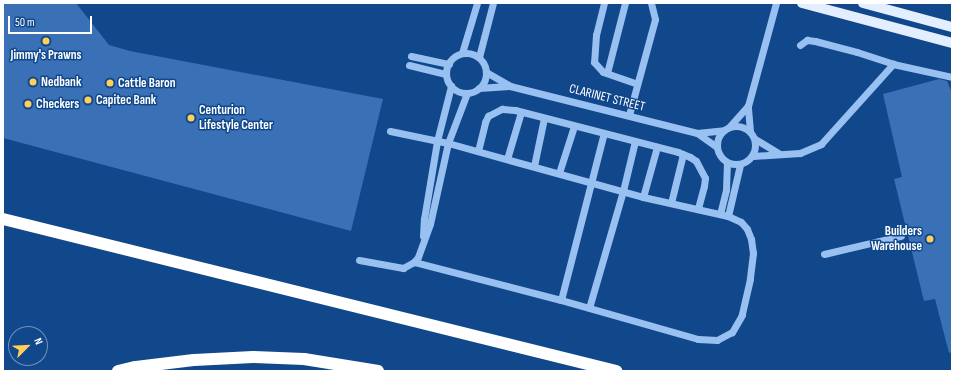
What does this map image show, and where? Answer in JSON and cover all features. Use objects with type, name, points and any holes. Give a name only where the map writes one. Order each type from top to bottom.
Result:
[{"type":"highway","points":[[3,219],[616,371]]},
{"type":"highway","points":[[118,371],[136,367],[194,360],[253,357],[304,359],[378,371]]},
{"type":"main road","points":[[802,3],[952,43]]},
{"type":"main road","points":[[863,3],[952,27]]},
{"type":"lane","points":[[462,53],[477,3]]},
{"type":"lane","points":[[479,57],[494,3]]},
{"type":"lane","points":[[604,3],[596,34],[594,62],[598,69],[637,84]]},
{"type":"lane","points":[[607,73],[614,38],[625,3]]},
{"type":"lane","points":[[629,116],[655,19],[651,3]]},
{"type":"lane","points":[[720,214],[726,190],[728,163],[740,165],[746,162],[753,156],[756,146],[755,139],[750,131],[748,106],[776,3]]},
{"type":"lane","points":[[800,45],[808,40],[815,41],[857,52],[893,64],[952,77]]},
{"type":"lane","points":[[462,53],[471,53],[479,57],[483,61],[486,72],[483,84],[479,88],[467,93],[460,92],[451,86],[446,74],[449,64],[456,56],[462,53]]},
{"type":"lane","points":[[411,56],[449,64]]},
{"type":"lane","points":[[753,156],[800,153],[821,144],[893,64]]},
{"type":"lane","points":[[409,65],[446,74]]},
{"type":"lane","name":"CLARINET STREET","points":[[486,72],[510,86],[697,133],[717,147],[722,159],[728,163]]},
{"type":"lane","points":[[423,245],[424,219],[437,140],[451,86]]},
{"type":"lane","name":"CLARINET STREET","points":[[479,88],[510,86]]},
{"type":"lane","points":[[359,260],[398,268],[406,267],[414,262],[423,245],[430,224],[448,143],[467,93]]},
{"type":"lane","points":[[717,147],[717,141],[726,128],[748,106]]},
{"type":"lane","points":[[478,151],[485,122],[488,116],[502,109],[521,112],[635,141],[683,154],[696,161],[705,178],[698,209]]},
{"type":"lane","points":[[507,159],[521,112]]},
{"type":"lane","points":[[534,166],[544,118]]},
{"type":"lane","points":[[559,173],[574,126]]},
{"type":"lane","name":"CLARINET STREET","points":[[697,133],[742,126],[750,131]]},
{"type":"lane","points":[[390,131],[437,140],[643,197],[728,216],[740,222],[747,229],[751,239],[753,253],[750,279],[742,315],[728,336],[717,340],[698,339],[561,300],[414,262]]},
{"type":"lane","points":[[561,300],[590,182],[604,133]]},
{"type":"lane","points":[[755,139],[780,154]]},
{"type":"lane","points":[[589,308],[623,191],[635,141]]},
{"type":"lane","points":[[643,197],[656,147]]},
{"type":"lane","points":[[671,203],[683,154]]},
{"type":"lane","points":[[728,216],[740,165]]},
{"type":"lane","points":[[824,254],[901,236]]},
{"type":"building","name":"Centurion Lifestyle Center","points":[[3,3],[76,3],[109,45],[130,51],[383,99],[351,231],[3,138]]},
{"type":"building","name":"Builders Warehouse","points":[[939,79],[947,81],[952,93],[952,352],[949,353],[935,299],[924,301],[894,179],[902,177],[883,94]]},
{"type":"place","name":"Jimmy's Prawns","points":[[46,41]]},
{"type":"place","name":"Nedbank","points":[[33,82]]},
{"type":"place","name":"Cattle Baron","points":[[110,83]]},
{"type":"place","name":"Capitec Bank","points":[[88,100]]},
{"type":"place","name":"Checkers","points":[[28,104]]},
{"type":"place","name":"Centurion Lifestyle Center","points":[[191,118]]},
{"type":"place","name":"Builders Warehouse","points":[[930,239]]}]
